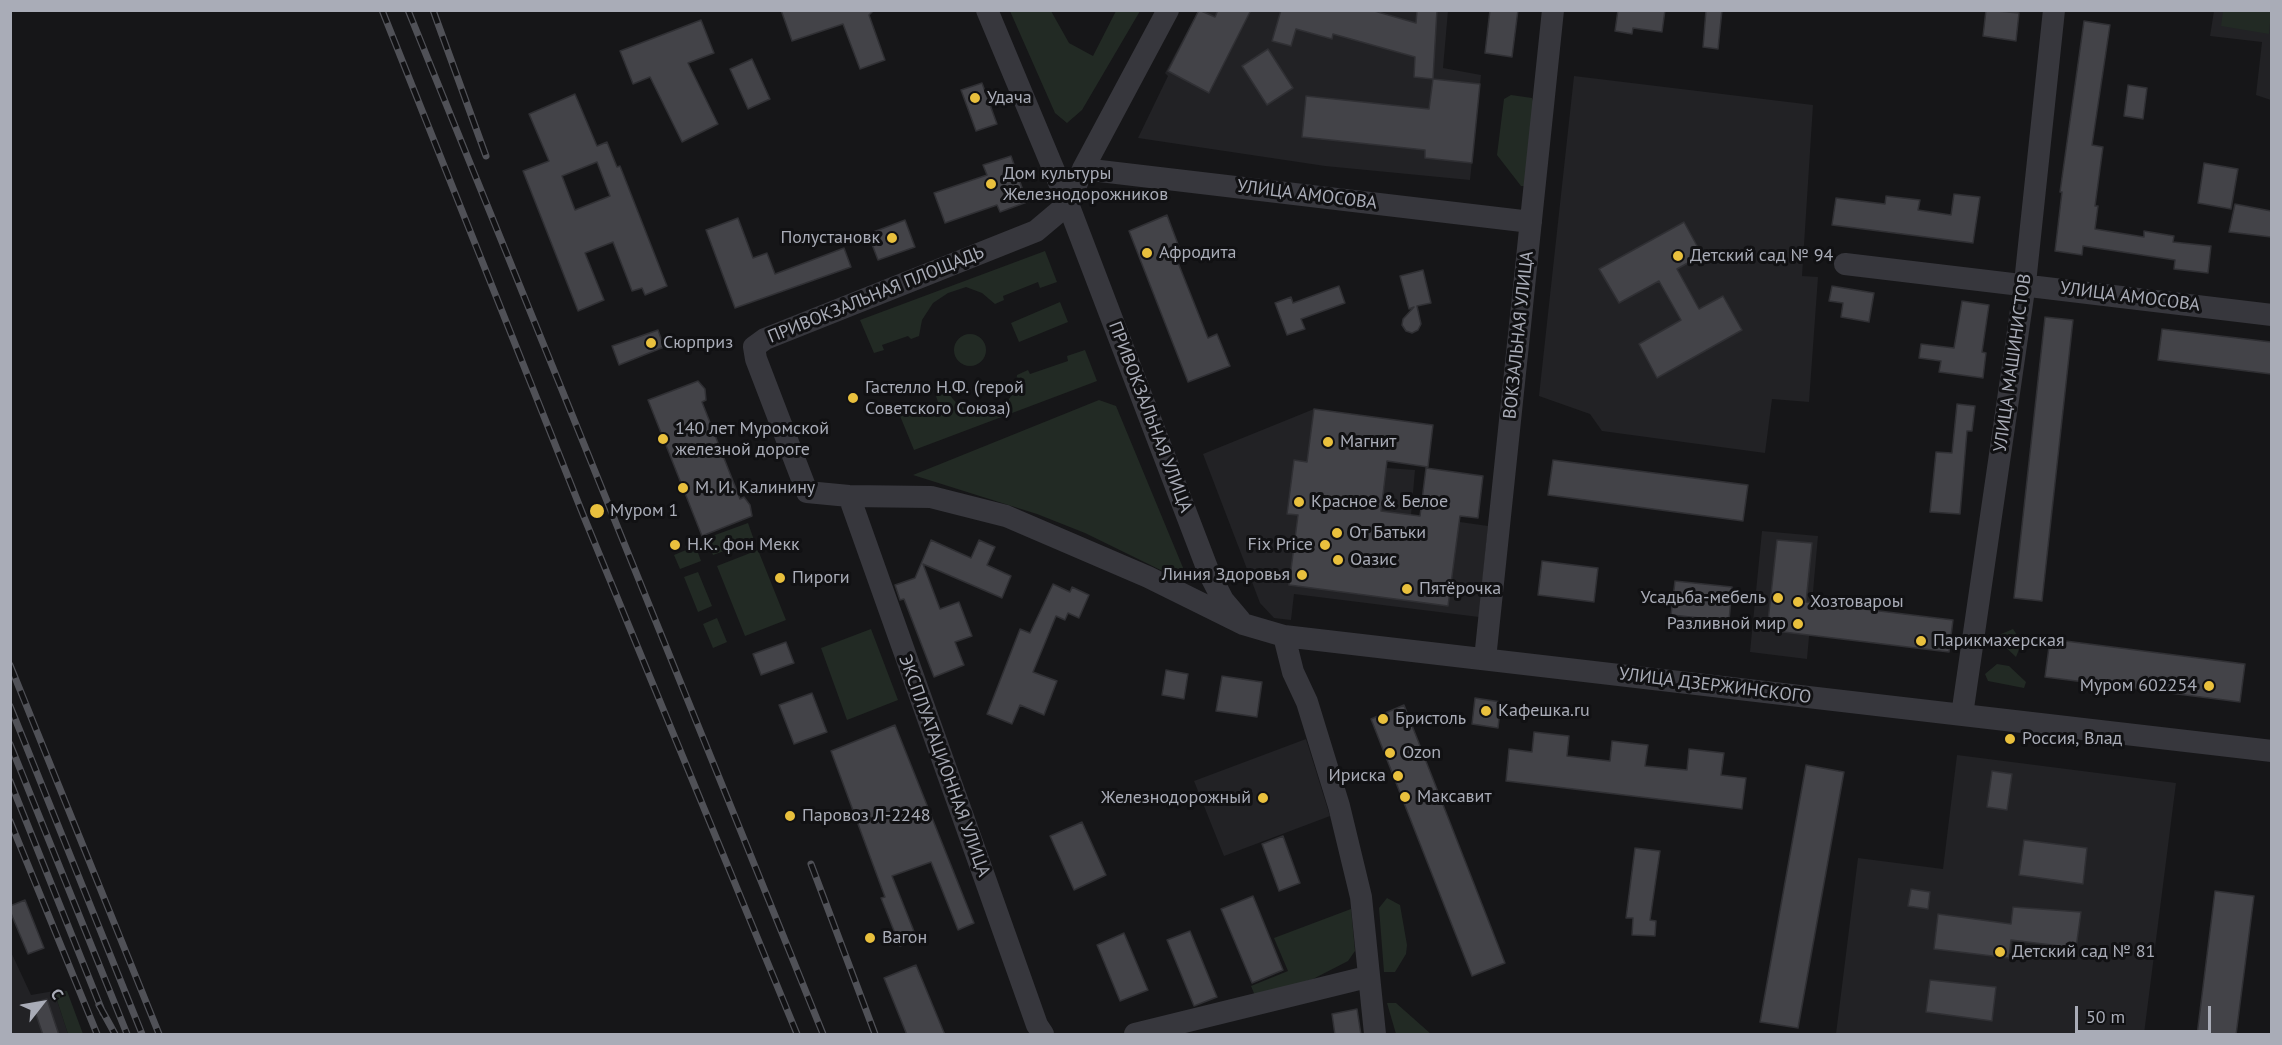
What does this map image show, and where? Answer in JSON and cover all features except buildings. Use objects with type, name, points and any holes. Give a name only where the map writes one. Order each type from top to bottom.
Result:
[{"type":"street","name":"ПРИВОКЗАЛЬНАЯ УЛИЦА","points":[[987,10],[1068,204],[1209,573],[1223,600],[1243,624]]},
{"type":"street","points":[[1068,204],[1083,168],[1168,10]]},
{"type":"street","name":"ВОКЗАЛЬНАЯ УЛИЦА","points":[[1485,659],[1553,10]]},
{"type":"street","name":"УЛИЦА МАШИНИСТОВ","points":[[1962,715],[2025,283],[2054,10]]},
{"type":"street","name":"УЛИЦА АМОСОВА","points":[[1083,168],[1531,222]]},
{"type":"street","name":"ПРИВОКЗАЛЬНАЯ ПЛОЩАДЬ","points":[[807,492],[756,359],[754,347],[765,339],[1036,231],[1068,204]]},
{"type":"street","name":"УЛИЦА АМОСОВА","points":[[1845,264],[2025,283],[2271,315]]},
{"type":"street","name":"УЛИЦА ДЗЕРЖИНСКОГО","points":[[807,492],[849,496],[931,497],[1006,516],[1168,587],[1243,624],[1284,636],[2271,750]]},
{"type":"street","name":"ЭКСПЛУАТАЦИОННАЯ УЛИЦА","points":[[849,496],[1037,1025],[1044,1035]]},
{"type":"street","points":[[1168,587],[1192,584],[1209,573]]},
{"type":"street","points":[[1284,636],[1293,672],[1307,702],[1340,806],[1361,897],[1367,977],[1375,1035]]},
{"type":"street","points":[[1135,1035],[1367,977]]},
{"type":"shaded area","points":[[1010,11],[1051,11],[1069,43],[1093,56],[1116,11],[1140,11],[1082,110],[1067,123],[1055,113]]},
{"type":"shaded area","points":[[1198,11],[1448,11],[1443,68],[1481,75],[1470,180],[1325,166],[1138,138],[1168,76],[1165,73]]},
{"type":"shaded area","points":[[2214,11],[2271,11],[2271,100],[2256,95],[2262,42],[2210,36]]},
{"type":"shaded area","points":[[2223,11],[2271,11],[2269,34],[2221,26]]},
{"type":"shaded area","name":"Детский сад № 94","points":[[1574,76],[1813,105],[1802,276],[1818,277],[1809,402],[1772,399],[1765,453],[1602,431],[1590,414],[1539,396]]},
{"type":"shaded area","points":[[1511,95],[1532,98],[1535,106],[1527,186],[1521,186],[1497,155],[1504,99]]},
{"type":"shaded area","points":[[1045,251],[1057,282],[1040,288],[1038,282],[1003,296],[1004,300],[995,304],[982,293],[966,287],[948,293],[933,303],[922,320],[919,336],[911,339],[908,336],[882,345],[884,350],[874,353],[860,320]]},
{"type":"shaded area","points":[[1060,302],[1068,322],[1019,342],[1011,323]]},
{"type":"shaded area","points":[[970,334],[981,339],[986,350],[981,361],[970,366],[959,361],[954,350],[959,339]]},
{"type":"shaded area","points":[[1085,350],[1097,381],[914,450],[898,411],[909,406],[912,413],[938,402],[936,396],[947,392],[959,406],[972,410],[993,410],[1006,403],[1015,391],[1017,375],[1028,370],[1030,374],[1068,361],[1067,356]]},
{"type":"shaded area","points":[[1099,400],[1116,406],[1186,575],[1179,579],[1085,533],[1037,514],[913,475]]},
{"type":"shaded area","points":[[1314,409],[1376,417],[1370,459],[1387,461],[1387,468],[1415,470],[1411,515],[1488,526],[1479,617],[1294,594],[1291,620],[1274,618],[1260,603],[1203,454]]},
{"type":"shaded area","points":[[748,523],[754,540],[713,555],[707,538]]},
{"type":"shaded area","points":[[1762,531],[1818,536],[1807,659],[1750,652]]},
{"type":"shaded area","points":[[694,542],[701,561],[680,569],[674,555],[686,550],[685,546]]},
{"type":"shaded area","points":[[758,550],[786,620],[745,636],[717,566]]},
{"type":"shaded area","points":[[698,572],[712,606],[698,612],[684,577]]},
{"type":"shaded area","points":[[717,618],[727,642],[713,648],[703,624]]},
{"type":"shaded area","points":[[871,629],[898,700],[847,720],[821,648]]},
{"type":"shaded area","points":[[2013,629],[2022,642],[2016,657],[1998,640],[1999,635]]},
{"type":"shaded area","points":[[1997,664],[2009,666],[2026,682],[2024,688],[1988,681],[1985,674]]},
{"type":"shaded area","name":"Железнодорожный","points":[[1306,739],[1330,816],[1224,856],[1194,781]]},
{"type":"shaded area","name":"Детский сад № 81","points":[[1957,755],[2176,783],[2144,1034],[1836,1034],[1858,858],[1943,869]]},
{"type":"shaded area","points":[[1387,898],[1400,905],[1407,945],[1406,954],[1395,972],[1384,972],[1379,908]]},
{"type":"shaded area","points":[[1351,909],[1355,951],[1348,961],[1313,979],[1256,998],[1251,986],[1288,971],[1274,938]]},
{"type":"shaded area","points":[[10,950],[31,995],[54,991],[68,1034],[11,1034]]},
{"type":"shaded area","points":[[54,991],[67,991],[83,1034],[68,1034]]},
{"type":"shaded area","points":[[1387,1003],[1396,1003],[1431,1034],[1396,1034]]},
{"type":"railway","points":[[382,10],[584,517],[797,1034]]},
{"type":"railway","points":[[408,10],[823,1034]]},
{"type":"railway","points":[[433,10],[486,156]]},
{"type":"railway","points":[[10,665],[159,1034]]},
{"type":"railway","points":[[10,706],[142,1034]]},
{"type":"railway","points":[[10,744],[127,1034]]},
{"type":"railway","points":[[10,781],[103,1013]]},
{"type":"railway","points":[[10,821],[97,1034]]},
{"type":"railway","points":[[811,864],[875,1034]]},
{"type":"railway","points":[[99,1005],[115,1034]]},
{"type":"place","name":"Удача","points":[[975,98]]},
{"type":"place","name":"Дом культуры Железнодорожников","points":[[991,184]]},
{"type":"place","name":"Полустановк","points":[[892,238]]},
{"type":"place","name":"Афродита","points":[[1147,253]]},
{"type":"place","name":"Детский сад № 94","points":[[1678,256]]},
{"type":"place","name":"Сюрприз","points":[[651,343]]},
{"type":"place","name":"Гастелло Н.Ф. (герой Советского Союза)","points":[[853,398]]},
{"type":"place","name":"140 лет Муромской железной дороге","points":[[663,439]]},
{"type":"place","name":"Магнит","points":[[1328,442]]},
{"type":"place","name":"М. И. Калинину","points":[[683,488]]},
{"type":"place","name":"Красное & Белое","points":[[1299,502]]},
{"type":"place","name":"Муром 1","points":[[597,511]]},
{"type":"place","name":"От Батьки","points":[[1337,533]]},
{"type":"place","name":"Н.К. фон Мекк","points":[[675,545]]},
{"type":"place","name":"Fix Price","points":[[1325,545]]},
{"type":"place","name":"Оазис","points":[[1338,560]]},
{"type":"place","name":"Линия Здоровья","points":[[1302,575]]},
{"type":"place","name":"Пироги","points":[[780,578]]},
{"type":"place","name":"Пятёрочка","points":[[1407,589]]},
{"type":"place","name":"Усадьба-мебель","points":[[1778,598]]},
{"type":"place","name":"Хозтовароы","points":[[1798,602]]},
{"type":"place","name":"Разливной мир","points":[[1798,624]]},
{"type":"place","name":"Парикмахерская","points":[[1921,641]]},
{"type":"place","name":"Муром 602254","points":[[2209,686]]},
{"type":"place","name":"Кафешка.ru","points":[[1486,711]]},
{"type":"place","name":"Бристоль","points":[[1383,719]]},
{"type":"place","name":"Россия, Влад","points":[[2010,739]]},
{"type":"place","name":"Ozon","points":[[1390,753]]},
{"type":"place","name":"Ириска","points":[[1398,776]]},
{"type":"place","name":"Максавит","points":[[1405,797]]},
{"type":"place","name":"Железнодорожный","points":[[1263,798]]},
{"type":"place","name":"Паровоз Л-2248","points":[[790,816]]},
{"type":"place","name":"Вагон","points":[[870,938]]},
{"type":"place","name":"Детский сад № 81","points":[[2000,952]]}]
